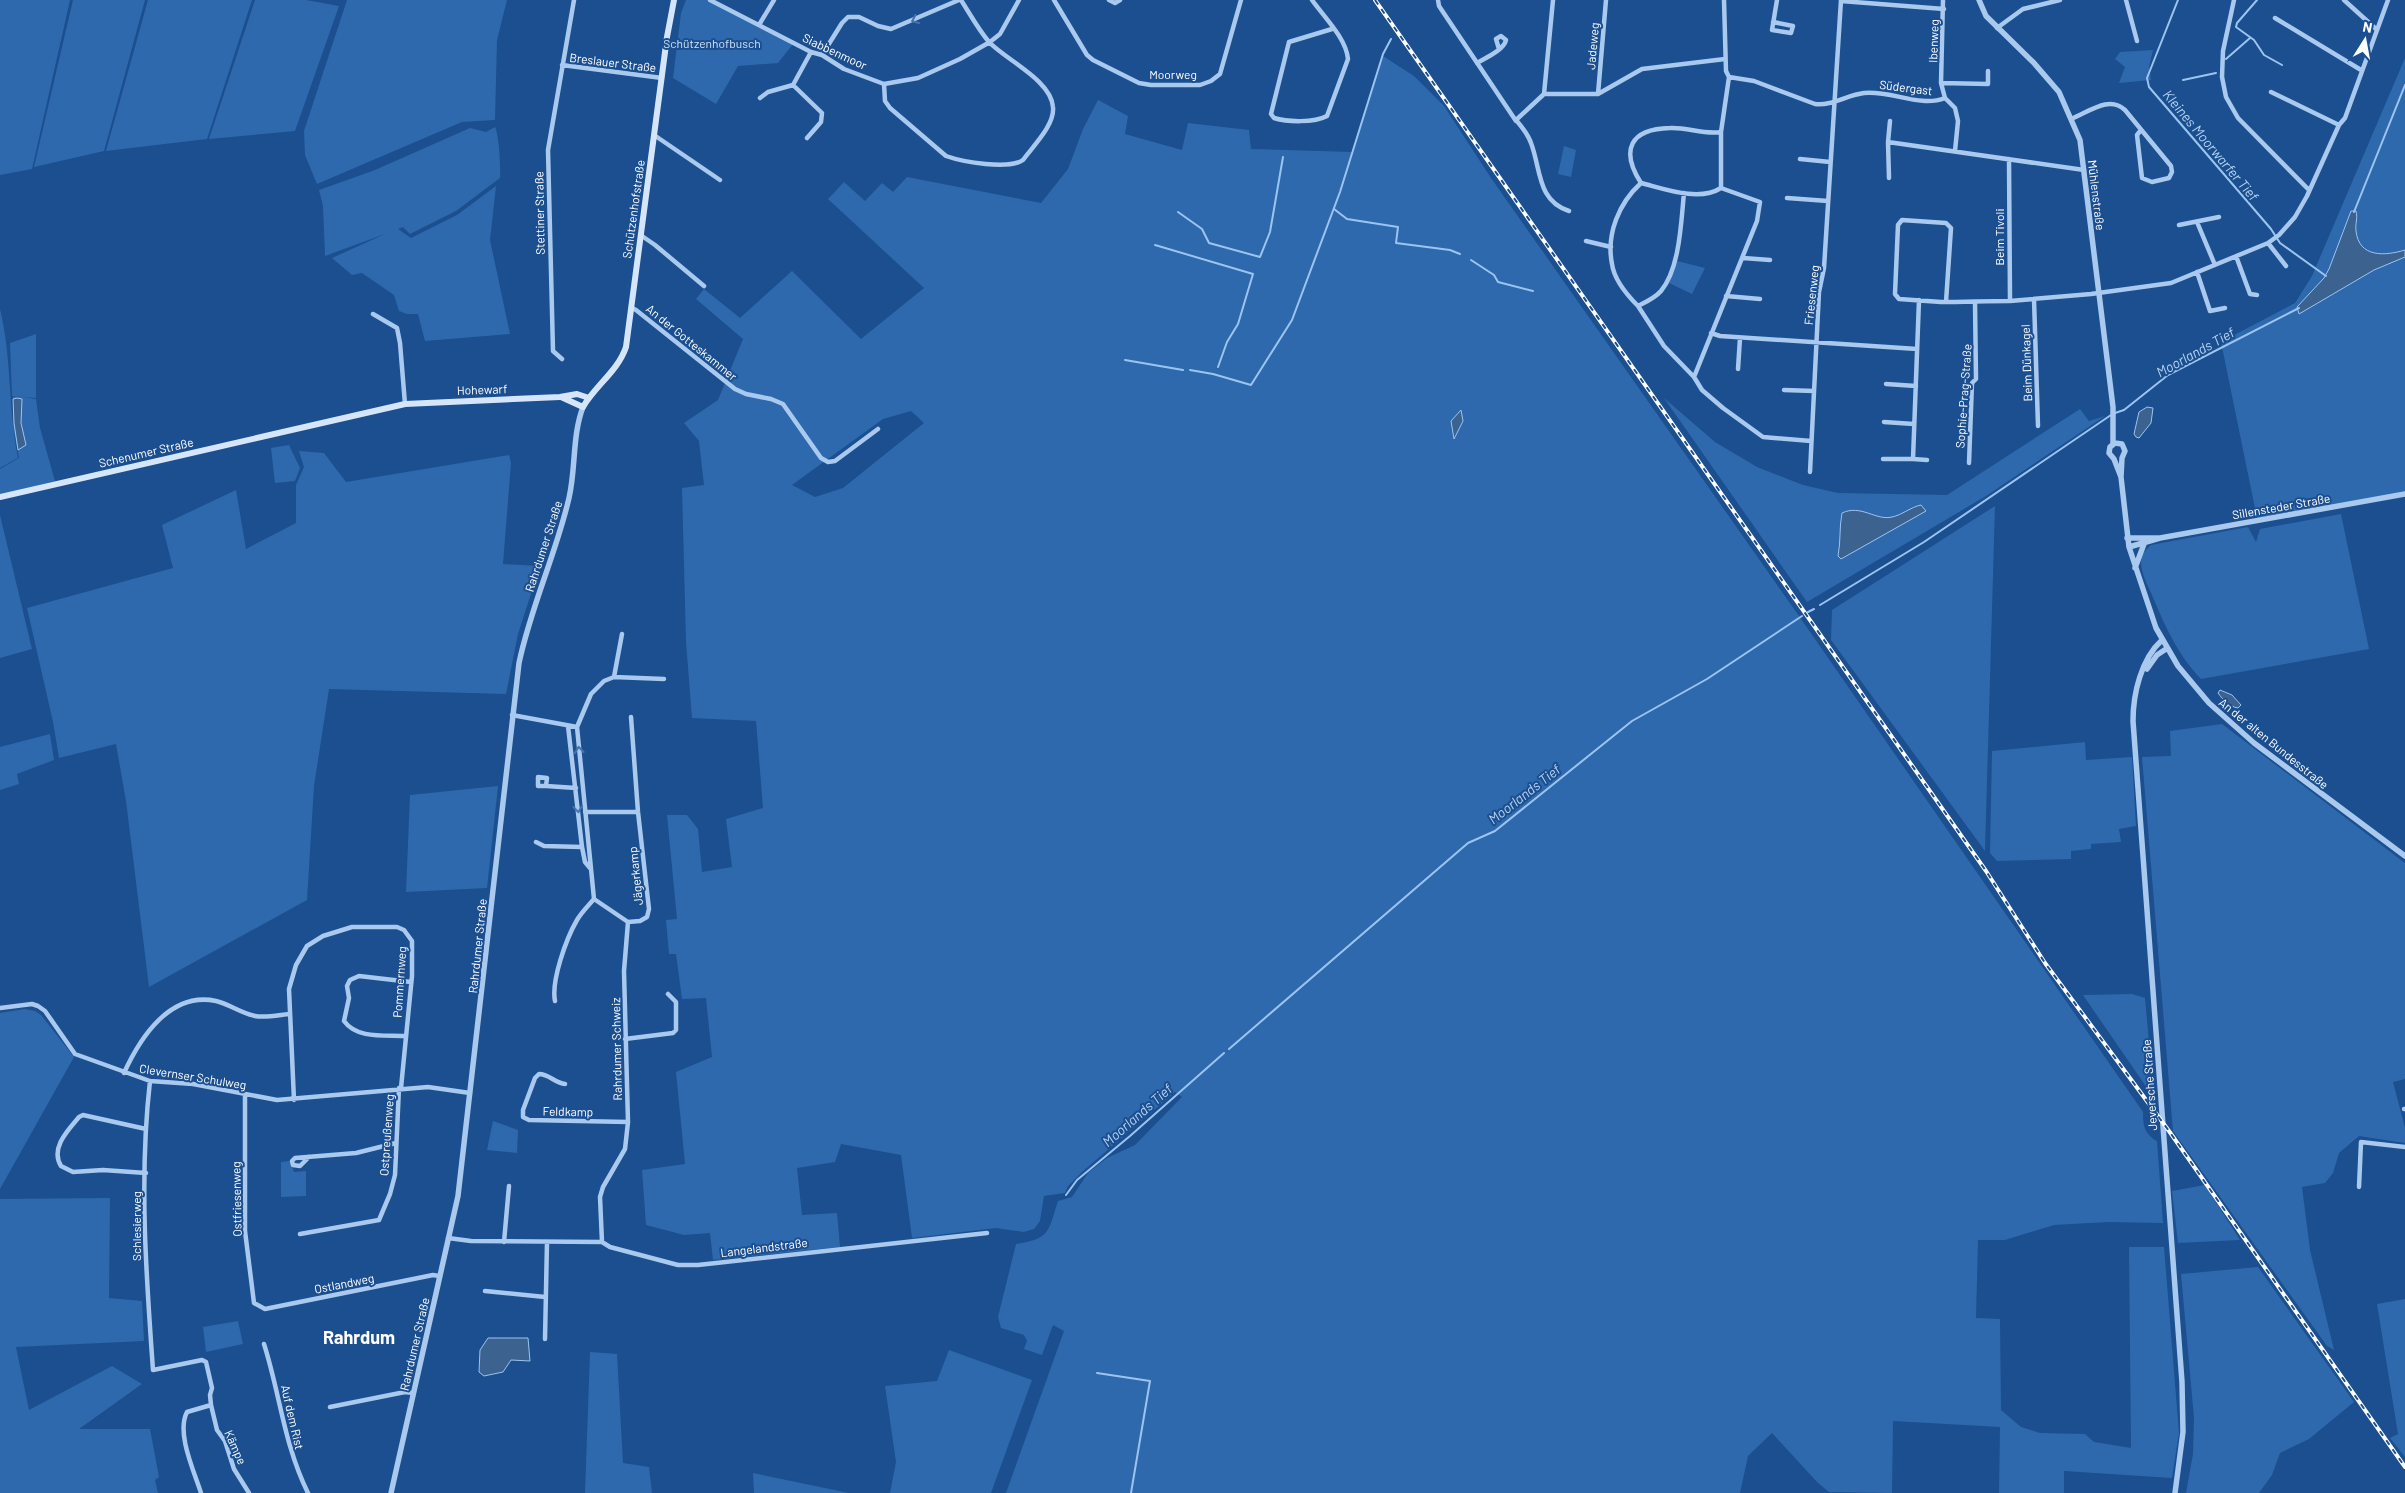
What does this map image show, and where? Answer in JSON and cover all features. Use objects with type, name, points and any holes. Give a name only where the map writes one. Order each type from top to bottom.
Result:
[{"type":"main road","name":"Schützenhofstraße","points":[[583,407],[622,357],[627,340],[674,0]]},
{"type":"main road","name":"Hohewarf","points":[[298,429],[405,404],[560,397],[577,394],[589,398]]},
{"type":"main road","name":"Hohewarf","points":[[560,397],[583,407]]},
{"type":"main road","name":"Schenumer Straße","points":[[0,497],[298,429]]},
{"type":"street","name":"Stettiner Straße","points":[[562,359],[553,351],[547,174],[548,150],[574,0]]},
{"type":"street","name":"Siabbenmoor","points":[[710,0],[811,52],[822,55],[844,69],[884,84]]},
{"type":"street","points":[[759,25],[774,0]]},
{"type":"street","points":[[822,55],[842,23],[848,17],[859,17],[878,26],[891,29],[960,0],[990,42],[1045,88],[1051,99],[1054,108],[1050,121],[1023,160],[1018,164],[1007,165],[965,161],[946,156],[890,108],[885,101],[884,84],[918,78],[960,59],[990,42],[1000,34],[1020,0]]},
{"type":"street","name":"Moorweg","points":[[1054,0],[1084,49],[1093,60],[1139,83],[1151,85],[1200,85],[1212,81],[1220,74],[1241,0]]},
{"type":"street","points":[[1109,0],[1115,3],[1120,0]]},
{"type":"street","points":[[1312,0],[1347,49],[1348,59],[1327,116],[1321,119],[1281,121],[1274,118],[1271,114],[1289,42],[1332,29]]},
{"type":"street","points":[[1438,0],[1439,6],[1531,141],[1543,187],[1557,206],[1569,211]]},
{"type":"street","points":[[1516,120],[1544,94],[1553,0]]},
{"type":"street","name":"Jadeweg","points":[[1598,94],[1606,0]]},
{"type":"street","points":[[1722,188],[1721,132],[1729,77],[1726,71],[1725,59],[1724,0]]},
{"type":"street","points":[[1773,22],[1793,26],[1791,33],[1772,30],[1773,22],[1777,0]]},
{"type":"street","points":[[1841,0],[1944,9]]},
{"type":"street","name":"Friesenweg","points":[[1810,472],[1819,292],[1824,268],[1833,101],[1841,0]]},
{"type":"street","name":"Ibenweg","points":[[1943,0],[1941,83],[1945,98]]},
{"type":"street","name":"Mühlenstraße","points":[[1979,0],[1986,16],[2059,92],[2080,140],[2116,443]]},
{"type":"street","points":[[1997,28],[2012,14],[2023,9],[2060,0]]},
{"type":"street","points":[[2126,0],[2136,41]]},
{"type":"street","points":[[2234,0],[2223,51],[2222,77],[2226,97],[2238,118],[2309,190]]},
{"type":"street","points":[[2344,0],[2376,29]]},
{"type":"street","points":[[1946,302],[1951,228],[1946,223],[1902,220],[1898,225],[1895,294],[1899,299],[1946,302],[2010,301],[2161,285],[2268,244],[2295,217],[2339,125],[2345,118],[2388,0]]},
{"type":"street","points":[[2275,18],[2361,70]]},
{"type":"street","points":[[1477,63],[1499,49]]},
{"type":"street","points":[[760,98],[768,92],[793,85],[811,52]]},
{"type":"street","points":[[1544,94],[1598,94],[1642,69],[1725,59]]},
{"type":"street","name":"Breslauer Straße","points":[[562,65],[662,78]]},
{"type":"street","points":[[1941,83],[1988,84],[1988,71]]},
{"type":"street","name":"Südergast","points":[[1729,77],[1754,81],[1815,104],[1825,105],[1833,101],[1862,94],[1879,93],[1929,102],[1945,98],[1954,108],[1958,121],[1955,151]]},
{"type":"street","points":[[793,85],[822,113],[821,122],[807,138]]},
{"type":"street","points":[[2271,92],[2339,125]]},
{"type":"street","points":[[2071,118],[2107,103],[2117,103],[2125,110],[2171,166],[2172,172],[2169,178],[2152,182],[2142,178],[2137,136],[2141,130]]},
{"type":"street","points":[[1889,178],[1888,142],[1890,121]]},
{"type":"street","points":[[1721,132],[1712,133],[1671,128],[1646,133],[1634,139],[1630,149],[1629,160],[1641,183],[1684,193],[1713,194],[1722,188]]},
{"type":"street","points":[[654,135],[720,180]]},
{"type":"street","points":[[1888,142],[2084,170]]},
{"type":"street","points":[[1800,160],[1830,162]]},
{"type":"street","name":"Beim Tivoli","points":[[2009,160],[2010,301]]},
{"type":"street","points":[[1641,183],[1629,194],[1620,207],[1611,247],[1612,265],[1627,295],[1638,306],[1664,346],[1694,377],[1702,390],[1723,408],[1763,437],[1811,441]]},
{"type":"street","points":[[1694,377],[1757,221],[1760,202],[1722,188]]},
{"type":"street","points":[[1638,306],[1650,301],[1661,291],[1668,278],[1679,239],[1684,193]]},
{"type":"street","points":[[1787,198],[1828,201]]},
{"type":"street","points":[[2179,225],[2219,217]]},
{"type":"street","points":[[2197,222],[2215,265]]},
{"type":"street","points":[[642,236],[704,286]]},
{"type":"street","points":[[1586,241],[1611,247]]},
{"type":"street","points":[[2268,244],[2286,266]]},
{"type":"street","points":[[2236,256],[2250,294],[2257,295]]},
{"type":"street","points":[[1742,258],[1770,260]]},
{"type":"street","points":[[2197,272],[2210,311],[2225,308]]},
{"type":"street","points":[[1726,296],[1760,299]]},
{"type":"street","name":"Beim Dünkagel","points":[[2034,299],[2038,426]]},
{"type":"street","points":[[1913,459],[1919,300]]},
{"type":"street","name":"Sophie-Prag-Straße","points":[[1969,463],[1972,383],[1976,379],[1975,302]]},
{"type":"street","name":"An der Gotteskammer","points":[[632,308],[734,389],[783,404],[821,458],[828,462],[835,461],[878,429]]},
{"type":"street","points":[[373,314],[397,328],[405,404]]},
{"type":"street","points":[[1711,333],[1740,338],[1917,349]]},
{"type":"street","points":[[1738,368],[1740,338]]},
{"type":"street","points":[[1886,384],[1916,386]]},
{"type":"street","points":[[1784,390],[1814,392]]},
{"type":"street","name":"Rahrdumer Straße","points":[[392,1491],[458,1196],[512,715],[523,644],[568,500],[575,466],[577,430],[583,407]]},
{"type":"street","points":[[1884,422],[1914,424]]},
{"type":"street","points":[[2121,477],[2109,451],[2116,443],[2125,448],[2122,458],[2121,477],[2127,538]]},
{"type":"street","points":[[2114,459],[2122,458]]},
{"type":"street","points":[[1883,459],[1927,460]]},
{"type":"street","name":"Sillensteder Straße","points":[[2127,538],[2160,538],[2405,494]]},
{"type":"street","name":"An der alten Bundesstraße","points":[[2127,538],[2135,568],[2166,649],[2198,691],[2232,724],[2405,856]]},
{"type":"street","name":"Sillensteder Straße","points":[[2129,547],[2160,538]]},
{"type":"street","points":[[2135,568],[2144,544]]},
{"type":"street","points":[[614,677],[622,634]]},
{"type":"street","name":"Jeversche Straße","points":[[2162,640],[2153,648],[2141,676],[2134,700],[2133,721],[2184,1407],[2182,1443],[2175,1493]]},
{"type":"street","name":"Jeversche Straße","points":[[2141,676],[2157,655],[2166,649]]},
{"type":"street","points":[[554,1002],[554,985],[571,931],[578,918],[594,899],[577,727],[591,694],[604,681],[614,677],[664,679]]},
{"type":"street","points":[[512,715],[577,727]]},
{"type":"street","name":"Jägerkamp","points":[[628,922],[640,921],[647,917],[649,910],[638,812],[631,717]]},
{"type":"street","points":[[568,726],[582,847],[585,862],[590,868]]},
{"type":"street","points":[[546,786],[576,788]]},
{"type":"street","points":[[585,812],[638,812]]},
{"type":"street","points":[[536,842],[544,846],[582,847]]},
{"type":"street","points":[[594,899],[628,922]]},
{"type":"street","name":"Rahrdumer Schweiz","points":[[602,1242],[600,1197],[602,1187],[625,1148],[628,1122],[624,971],[628,922]]},
{"type":"street","name":"Pommernweg","points":[[294,1100],[289,988],[296,965],[307,946],[323,936],[352,927],[390,925],[404,930],[412,941],[411,982],[400,1088]]},
{"type":"street","points":[[404,1036],[361,1034],[349,1028],[344,1021],[349,998],[347,986],[350,980],[359,976],[411,982]]},
{"type":"street","points":[[625,1040],[673,1033],[676,1030],[676,1002],[668,994]]},
{"type":"street","points":[[124,1073],[136,1047],[147,1031],[162,1016],[182,1004],[196,1000],[215,1001],[256,1016],[289,1014]]},
{"type":"street","name":"Clevernser Schulweg","points":[[0,1008],[32,1004],[38,1006],[45,1011],[75,1054],[150,1081],[193,1084],[277,1100],[294,1100],[400,1088],[428,1087],[470,1093]]},
{"type":"street","name":"Feldkamp","points":[[565,1084],[558,1083],[546,1074],[539,1074],[535,1078],[523,1110],[524,1117],[529,1120],[628,1122]]},
{"type":"street","name":"Schlesierweg","points":[[150,1081],[146,1129],[144,1250],[153,1370]]},
{"type":"street","name":"Ostpreußenweg","points":[[300,1234],[379,1220],[390,1194],[395,1175],[400,1088]]},
{"type":"street","name":"Ostfriesenweg","points":[[245,1094],[245,1231],[254,1303]]},
{"type":"street","points":[[146,1129],[79,1116],[60,1142],[57,1154],[61,1166],[73,1172],[103,1170],[146,1173]]},
{"type":"street","points":[[2359,1187],[2361,1142],[2405,1148]]},
{"type":"street","points":[[309,1157],[356,1153],[396,1143]]},
{"type":"street","points":[[504,1242],[509,1186]]},
{"type":"street","name":"Langelandstraße","points":[[448,1238],[471,1242],[602,1242],[610,1247],[678,1265],[698,1265],[987,1233]]},
{"type":"street","points":[[545,1339],[547,1242]]},
{"type":"street","name":"Ostlandweg","points":[[254,1303],[265,1308],[432,1275],[439,1276]]},
{"type":"street","points":[[485,1291],[545,1298]]},
{"type":"street","name":"Auf dem Rist","points":[[264,1344],[273,1372],[284,1431],[293,1460],[308,1493]]},
{"type":"street","name":"Kämpe","points":[[153,1370],[204,1360],[212,1388],[210,1395],[211,1406],[217,1430],[225,1441],[234,1469],[248,1493]]},
{"type":"street","points":[[330,1407],[405,1392],[413,1393]]},
{"type":"street","points":[[201,1493],[185,1444],[184,1418],[187,1412],[211,1406]]},
{"type":"green space","points":[[0,0],[70,0],[32,169],[0,175]]},
{"type":"green space","points":[[73,0],[145,0],[104,151],[34,167]]},
{"type":"green space","points":[[148,0],[252,0],[207,139],[106,151]]},
{"type":"green space","points":[[255,0],[306,0],[339,6],[295,131],[209,139]]},
{"type":"green space","points":[[347,0],[507,0],[497,40],[495,120],[462,122],[317,184],[305,155],[304,131]]},
{"type":"green space","name":"Schützenhofbusch","points":[[686,0],[707,0],[793,44],[778,63],[738,66],[716,104],[673,78],[681,13]]},
{"type":"green space","points":[[2153,50],[2149,67],[2151,80],[2119,83],[2125,67],[2115,59],[2120,52]]},
{"type":"green space","points":[[1383,56],[1414,76],[1444,106],[1491,178],[1799,616],[2143,1112],[2145,1129],[2157,1141],[2163,1223],[2108,1222],[2054,1225],[2005,1240],[1978,1240],[1976,1318],[2000,1319],[2001,1410],[2021,1427],[2040,1433],[2085,1434],[2094,1442],[2131,1448],[2129,1247],[2164,1247],[2179,1433],[2172,1478],[2064,1471],[2064,1493],[1999,1493],[2000,1427],[1893,1421],[1892,1493],[1829,1492],[1817,1482],[1772,1433],[1748,1456],[1740,1493],[1006,1493],[1064,1331],[1053,1325],[1042,1355],[1024,1349],[1027,1341],[1024,1335],[1001,1328],[998,1317],[1016,1244],[1036,1240],[1042,1236],[1049,1227],[1058,1201],[1072,1197],[1088,1173],[1107,1158],[1135,1145],[1182,1097],[1175,1092],[1082,1172],[1068,1186],[1065,1193],[1044,1196],[1040,1221],[1034,1229],[1024,1232],[996,1228],[912,1238],[901,1155],[841,1144],[835,1162],[797,1168],[802,1215],[837,1213],[840,1247],[713,1260],[710,1233],[684,1235],[646,1225],[642,1170],[685,1164],[676,1072],[712,1057],[706,998],[682,999],[676,954],[669,954],[666,920],[677,919],[667,815],[687,815],[698,829],[702,872],[732,867],[726,819],[763,808],[756,721],[692,718],[686,642],[682,488],[704,485],[699,441],[684,423],[718,400],[743,339],[696,299],[704,289],[740,318],[792,271],[861,339],[924,288],[828,199],[844,182],[865,201],[882,183],[893,192],[907,177],[1041,203],[1068,169],[1083,129],[1098,100],[1128,116],[1125,134],[1182,150],[1188,123],[1249,130],[1251,149],[1352,152]],"holes":[[[911,411],[924,423],[843,488],[815,497],[792,485],[883,419]]]},
{"type":"green space","points":[[2405,58],[2405,492],[2257,518],[2221,342],[2295,303],[2312,276]]},
{"type":"green space","points":[[495,127],[499,144],[500,178],[456,211],[410,234],[403,227],[398,229],[411,238],[457,215],[496,186],[490,240],[510,334],[425,341],[418,314],[407,314],[399,311],[394,295],[362,273],[352,275],[332,258],[385,234],[325,256],[323,206],[319,190],[375,170],[470,128],[486,132]]},
{"type":"green space","points":[[1564,146],[1576,150],[1571,177],[1558,174]]},
{"type":"green space","points":[[1677,261],[1705,268],[1692,294],[1669,283]]},
{"type":"green space","points":[[0,309],[4,327],[18,458],[0,468]]},
{"type":"green space","points":[[36,334],[36,398],[12,396],[10,343]]},
{"type":"green space","points":[[13,397],[36,399],[40,428],[55,481],[0,495],[0,469],[19,458],[13,427]]},
{"type":"green space","points":[[1664,398],[1715,442],[1757,467],[1803,485],[1838,493],[1947,495],[2080,409],[2089,421],[2105,416],[1986,496],[1807,602]]},
{"type":"green space","points":[[289,445],[300,468],[295,481],[275,483],[271,448]]},
{"type":"green space","points":[[299,451],[324,453],[346,482],[509,455],[511,463],[503,564],[540,566],[518,634],[506,694],[329,689],[314,786],[307,900],[149,987],[126,801],[116,744],[59,758],[53,722],[27,608],[173,568],[162,525],[236,490],[246,549],[296,523],[296,485],[304,467]]},
{"type":"green space","points":[[1995,506],[1985,851],[1831,640],[1832,610]]},
{"type":"green space","points":[[2341,514],[2369,649],[2201,679],[2185,660],[2172,639],[2146,583],[2141,561],[2146,550],[2151,545],[2248,527],[2256,542],[2260,529]]},
{"type":"green space","points":[[0,515],[32,649],[0,658]]},
{"type":"green space","points":[[2222,724],[2405,863],[2405,1079],[2393,1082],[2405,1128],[2405,1143],[2359,1136],[2339,1153],[2333,1173],[2325,1183],[2302,1187],[2310,1250],[2334,1350],[2327,1346],[2173,1131],[2142,757],[2171,756],[2170,731]]},
{"type":"green space","points":[[50,734],[54,760],[17,774],[19,784],[0,790],[0,747]]},
{"type":"green space","points":[[2085,742],[2086,760],[2132,757],[2136,826],[2119,829],[2121,842],[2091,844],[2091,849],[2071,851],[2071,859],[1997,861],[1990,853],[1992,751]]},
{"type":"green space","points":[[498,786],[487,888],[406,892],[410,795]]},
{"type":"green space","points":[[2132,994],[2145,998],[2153,1086],[2147,1088],[2083,995]]},
{"type":"green space","points":[[25,1009],[35,1011],[41,1015],[74,1057],[0,1189],[0,1013]]},
{"type":"green space","points":[[493,1121],[518,1130],[517,1153],[487,1150]]},
{"type":"green space","points":[[290,1161],[294,1172],[306,1171],[306,1196],[281,1197],[281,1162]]},
{"type":"green space","points":[[2205,1185],[2240,1240],[2178,1243],[2172,1191]]},
{"type":"green space","points":[[110,1198],[109,1298],[142,1301],[144,1341],[16,1347],[29,1410],[112,1366],[142,1384],[79,1429],[150,1429],[159,1477],[155,1480],[158,1493],[0,1493],[0,1199]]},
{"type":"green space","points":[[2258,1267],[2354,1402],[2309,1439],[2280,1453],[2272,1475],[2259,1493],[2186,1493],[2193,1454],[2194,1418],[2181,1274]]},
{"type":"green space","points":[[2405,1299],[2405,1457],[2390,1438],[2398,1434],[2377,1304]]},
{"type":"green space","points":[[238,1321],[243,1344],[206,1352],[203,1327]]},
{"type":"green space","points":[[949,1350],[1032,1380],[991,1493],[890,1493],[896,1462],[885,1386],[937,1381]]},
{"type":"green space","points":[[590,1352],[617,1354],[623,1463],[649,1467],[652,1493],[585,1493]]},
{"type":"green space","points":[[753,1473],[849,1493],[754,1493]]},
{"type":"shaded area","points":[[2351,211],[2356,211],[2356,231],[2362,246],[2374,253],[2381,254],[2405,250],[2405,257],[2374,270],[2299,314],[2297,307],[2324,278],[2329,269]]},
{"type":"shaded area","points":[[13,399],[22,399],[21,423],[26,445],[18,450]]},
{"type":"shaded area","points":[[2147,407],[2153,408],[2151,423],[2139,438],[2134,434],[2139,412]]},
{"type":"shaded area","points":[[1461,410],[1463,421],[1454,439],[1451,421]]},
{"type":"shaded area","points":[[1921,505],[1926,511],[1841,559],[1838,556],[1842,513],[1856,510],[1886,518],[1896,516]]},
{"type":"shaded area","points":[[2220,690],[2232,695],[2241,705],[2238,708],[2229,704],[2218,693]]},
{"type":"shaded area","points":[[488,1338],[528,1338],[530,1361],[511,1360],[503,1372],[484,1376],[479,1372],[480,1350]]},
{"type":"waterway","name":"Kleines Moorwarfer Tief","points":[[2178,0],[2147,78],[2149,87],[2271,229],[2280,243],[2326,276]]},
{"type":"waterway","points":[[2257,0],[2237,23],[2236,27],[2254,40],[2264,55],[2282,65]]},
{"type":"waterway","points":[[2226,59],[2250,38]]},
{"type":"waterway","points":[[1190,370],[1213,374],[1251,385],[1292,320],[1340,192],[1383,54],[1391,39]]},
{"type":"waterway","points":[[2183,80],[2216,73]]},
{"type":"waterway","name":"Moorlands Tief","points":[[2354,212],[2405,85]]},
{"type":"waterway","points":[[1178,212],[1202,229],[1209,243],[1260,257],[1270,232],[1283,157]]},
{"type":"waterway","points":[[1334,209],[1347,219],[1398,227],[1396,243],[1450,250],[1460,254]]},
{"type":"waterway","points":[[1155,245],[1253,274],[1238,324],[1227,342],[1218,367]]},
{"type":"waterway","points":[[1471,260],[1494,275],[1498,282],[1533,291]]},
{"type":"waterway","name":"Moorlands Tief","points":[[2115,413],[2124,410],[2168,375],[2299,308]]},
{"type":"waterway","points":[[1125,360],[1183,370]]},
{"type":"waterway","name":"Moorlands Tief","points":[[1820,605],[1924,542],[2111,415]]},
{"type":"waterway","name":"Moorlands Tief","points":[[1808,612],[1814,609]]},
{"type":"waterway","name":"Moorlands Tief","points":[[1229,1049],[1468,843],[1495,831],[1632,721],[1707,679],[1802,616]]},
{"type":"waterway","name":"Moorlands Tief","points":[[1066,1195],[1077,1180],[1224,1053]]},
{"type":"waterway","points":[[1097,1373],[1150,1381],[1131,1493]]},
{"type":"railway","points":[[1375,0],[1986,871],[2045,963],[2169,1131],[2405,1467]]},
{"type":"district","name":"Rahrdum","points":[[359,1337]]}]
